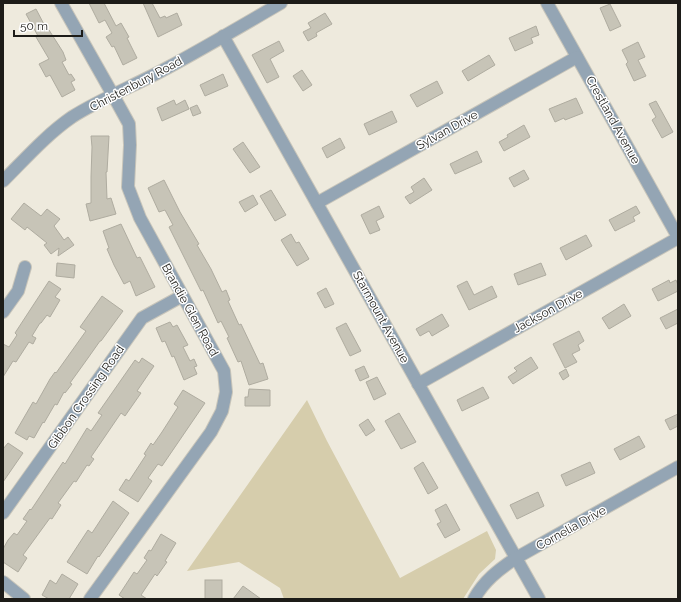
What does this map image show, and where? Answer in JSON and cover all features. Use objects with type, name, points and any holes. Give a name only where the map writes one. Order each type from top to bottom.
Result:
[{"type":"street","name":"Brandie Glen Road","points":[[61,3],[129,124],[130,145],[128,187],[140,218],[224,371],[226,392],[222,411],[211,432],[90,599]]},
{"type":"street","name":"Christenbury Road","points":[[3,181],[37,146],[73,117],[167,68],[281,3]]},
{"type":"street","name":"Crestland Avenue","points":[[547,3],[678,237]]},
{"type":"street","name":"Starmount Avenue","points":[[223,36],[539,599]]},
{"type":"street","name":"Sylvan Drive","points":[[317,203],[577,57]]},
{"type":"street","name":"Jackson Drive","points":[[418,384],[678,237]]},
{"type":"street","points":[[3,312],[18,291],[25,267]]},
{"type":"street","name":"Gibbon Crossing Road","points":[[3,513],[142,318],[182,296]]},
{"type":"street","name":"Cornelia Drive","points":[[474,599],[486,580],[516,558],[678,467]]},
{"type":"street","points":[[3,582],[24,599]]},
{"type":"shaded area","points":[[307,400],[327,441],[400,578],[487,531],[496,550],[495,559],[479,574],[463,599],[284,599],[280,588],[239,562],[187,571]]},
{"type":"building","points":[[89,3],[104,3],[116,26],[121,23],[129,37],[127,38],[137,58],[123,65],[114,46],[112,47],[106,37],[112,33],[105,20],[99,23]]},
{"type":"building","points":[[143,3],[152,3],[160,18],[165,16],[166,18],[177,13],[182,25],[158,37]]},
{"type":"building","points":[[610,4],[621,26],[610,31],[600,8]]},
{"type":"building","points":[[36,9],[47,30],[49,30],[63,52],[66,60],[62,62],[69,75],[71,74],[75,80],[71,82],[75,90],[62,97],[50,75],[46,77],[39,64],[49,59],[36,37],[38,36],[26,14]]},
{"type":"building","points":[[325,13],[332,24],[316,33],[317,36],[308,41],[303,32],[311,28],[308,23]]},
{"type":"building","points":[[536,26],[539,35],[531,38],[533,43],[515,51],[509,38]]},
{"type":"building","points":[[279,41],[284,51],[270,59],[279,77],[267,83],[252,55]]},
{"type":"building","points":[[638,42],[645,57],[638,60],[646,76],[634,81],[626,64],[628,62],[622,50]]},
{"type":"building","points":[[489,55],[495,65],[468,81],[462,71]]},
{"type":"building","points":[[302,70],[312,85],[303,91],[293,76]]},
{"type":"building","points":[[223,74],[228,86],[205,96],[200,85]]},
{"type":"building","points":[[437,81],[443,93],[417,107],[410,95]]},
{"type":"building","points":[[576,98],[583,113],[555,122],[549,109]]},
{"type":"building","points":[[174,100],[176,105],[185,100],[189,109],[162,121],[157,108]]},
{"type":"building","points":[[656,101],[673,132],[662,138],[652,120],[656,117],[649,104]]},
{"type":"building","points":[[197,105],[201,113],[193,116],[190,108]]},
{"type":"building","points":[[392,111],[397,122],[369,135],[364,124]]},
{"type":"building","points":[[524,125],[530,137],[504,151],[499,142],[508,137],[507,135]]},
{"type":"building","points":[[91,136],[109,136],[106,172],[107,199],[111,198],[116,214],[90,221],[86,204],[91,203]]},
{"type":"building","points":[[340,138],[345,148],[327,158],[322,148]]},
{"type":"building","points":[[243,142],[260,167],[250,173],[233,149]]},
{"type":"building","points":[[477,151],[482,162],[455,174],[450,164]]},
{"type":"building","points":[[524,170],[529,179],[514,187],[509,178]]},
{"type":"building","points":[[424,178],[432,190],[410,204],[405,197],[414,192],[411,187]]},
{"type":"building","points":[[164,180],[180,212],[199,244],[197,245],[222,292],[226,290],[230,300],[228,301],[239,325],[241,324],[260,364],[263,363],[268,379],[249,385],[241,361],[238,362],[227,338],[229,337],[221,321],[218,323],[203,290],[201,291],[169,227],[173,225],[165,210],[159,212],[148,188]]},
{"type":"building","points":[[271,190],[286,215],[275,221],[260,196]]},
{"type":"building","points":[[253,195],[258,204],[245,212],[239,202]]},
{"type":"building","points":[[24,203],[41,216],[47,209],[60,219],[54,226],[64,240],[68,237],[74,245],[58,256],[59,248],[51,254],[44,245],[47,243],[27,227],[25,230],[11,219]]},
{"type":"building","points":[[379,206],[384,217],[376,221],[380,230],[370,234],[361,215]]},
{"type":"building","points":[[636,206],[640,213],[633,217],[635,221],[615,231],[609,220]]},
{"type":"building","points":[[121,224],[137,258],[140,257],[155,287],[136,296],[130,281],[124,284],[114,265],[107,249],[109,248],[103,231]]},
{"type":"building","points":[[291,234],[296,243],[299,242],[309,259],[297,266],[281,240]]},
{"type":"building","points":[[586,235],[592,246],[566,260],[560,248]]},
{"type":"building","points":[[57,263],[75,265],[74,278],[56,276]]},
{"type":"building","points":[[541,263],[546,275],[518,285],[514,274]]},
{"type":"building","points":[[669,280],[670,283],[676,280],[678,291],[658,301],[652,289]]},
{"type":"building","points":[[49,281],[61,289],[55,297],[60,300],[50,317],[47,315],[32,336],[36,338],[33,344],[29,342],[16,362],[13,361],[3,377],[3,344],[9,347],[17,335],[15,333]]},
{"type":"building","points":[[467,281],[474,295],[492,286],[497,297],[469,310],[457,286]]},
{"type":"building","points":[[326,288],[334,304],[325,308],[317,293]]},
{"type":"building","points":[[102,296],[123,311],[70,383],[72,384],[65,393],[64,392],[57,405],[55,404],[34,438],[29,436],[27,440],[15,433],[33,402],[36,404],[50,379],[86,331],[80,327]]},
{"type":"building","points":[[624,304],[631,316],[609,329],[602,318]]},
{"type":"building","points":[[678,309],[678,323],[666,329],[660,318]]},
{"type":"building","points":[[442,314],[449,326],[432,336],[429,331],[420,336],[416,329]]},
{"type":"building","points":[[170,322],[173,327],[177,325],[188,345],[183,347],[190,361],[194,359],[197,366],[194,367],[197,374],[184,380],[174,356],[172,357],[165,341],[162,342],[156,328]]},
{"type":"building","points":[[346,323],[361,351],[350,356],[336,328]]},
{"type":"building","points":[[579,331],[584,341],[578,345],[580,350],[572,354],[577,362],[565,368],[553,344]]},
{"type":"building","points":[[531,357],[538,368],[513,384],[508,377],[517,371],[514,368]]},
{"type":"building","points":[[142,358],[154,366],[137,391],[141,393],[125,416],[121,413],[91,457],[94,459],[89,466],[87,465],[76,482],[74,481],[58,503],[61,505],[52,519],[50,518],[23,555],[27,558],[18,572],[3,562],[3,549],[8,540],[14,533],[17,535],[27,521],[23,519],[30,509],[31,510],[63,462],[65,464],[87,428],[91,431],[102,415],[98,413],[135,360],[139,363]]},
{"type":"building","points":[[364,366],[369,377],[360,381],[355,370]]},
{"type":"building","points":[[566,369],[569,376],[563,380],[559,373]]},
{"type":"building","points":[[377,377],[386,394],[374,400],[366,382]]},
{"type":"building","points":[[483,387],[489,398],[462,411],[457,400]]},
{"type":"building","points":[[249,389],[270,390],[270,406],[245,406],[245,397],[248,397]]},
{"type":"building","points":[[183,390],[205,403],[162,466],[158,464],[148,478],[152,481],[138,502],[119,490],[126,479],[129,481],[146,455],[144,454],[151,443],[153,445],[178,407],[174,404]]},
{"type":"building","points":[[399,413],[416,442],[401,449],[385,421]]},
{"type":"building","points":[[678,414],[678,426],[670,430],[665,420]]},
{"type":"building","points":[[368,419],[375,430],[366,436],[359,425]]},
{"type":"building","points":[[639,436],[645,447],[620,460],[614,449]]},
{"type":"building","points":[[8,443],[23,453],[3,482],[3,449]]},
{"type":"building","points":[[423,462],[438,488],[428,494],[414,468]]},
{"type":"building","points":[[590,462],[595,473],[566,486],[561,475]]},
{"type":"building","points":[[538,492],[544,506],[517,519],[510,505]]},
{"type":"building","points":[[113,501],[129,513],[87,574],[67,562],[88,530],[92,533]]},
{"type":"building","points":[[446,504],[460,530],[445,538],[437,524],[441,522],[435,510]]},
{"type":"building","points":[[161,534],[176,543],[165,561],[167,562],[157,576],[155,574],[141,595],[147,599],[125,599],[119,595],[134,572],[137,574],[147,560],[144,558],[149,550],[151,551]]},
{"type":"building","points":[[62,574],[78,584],[69,599],[49,599],[42,595],[50,580],[56,584]]},
{"type":"building","points":[[205,580],[222,580],[222,599],[205,599]]},
{"type":"building","points":[[243,586],[261,599],[233,599]]}]
